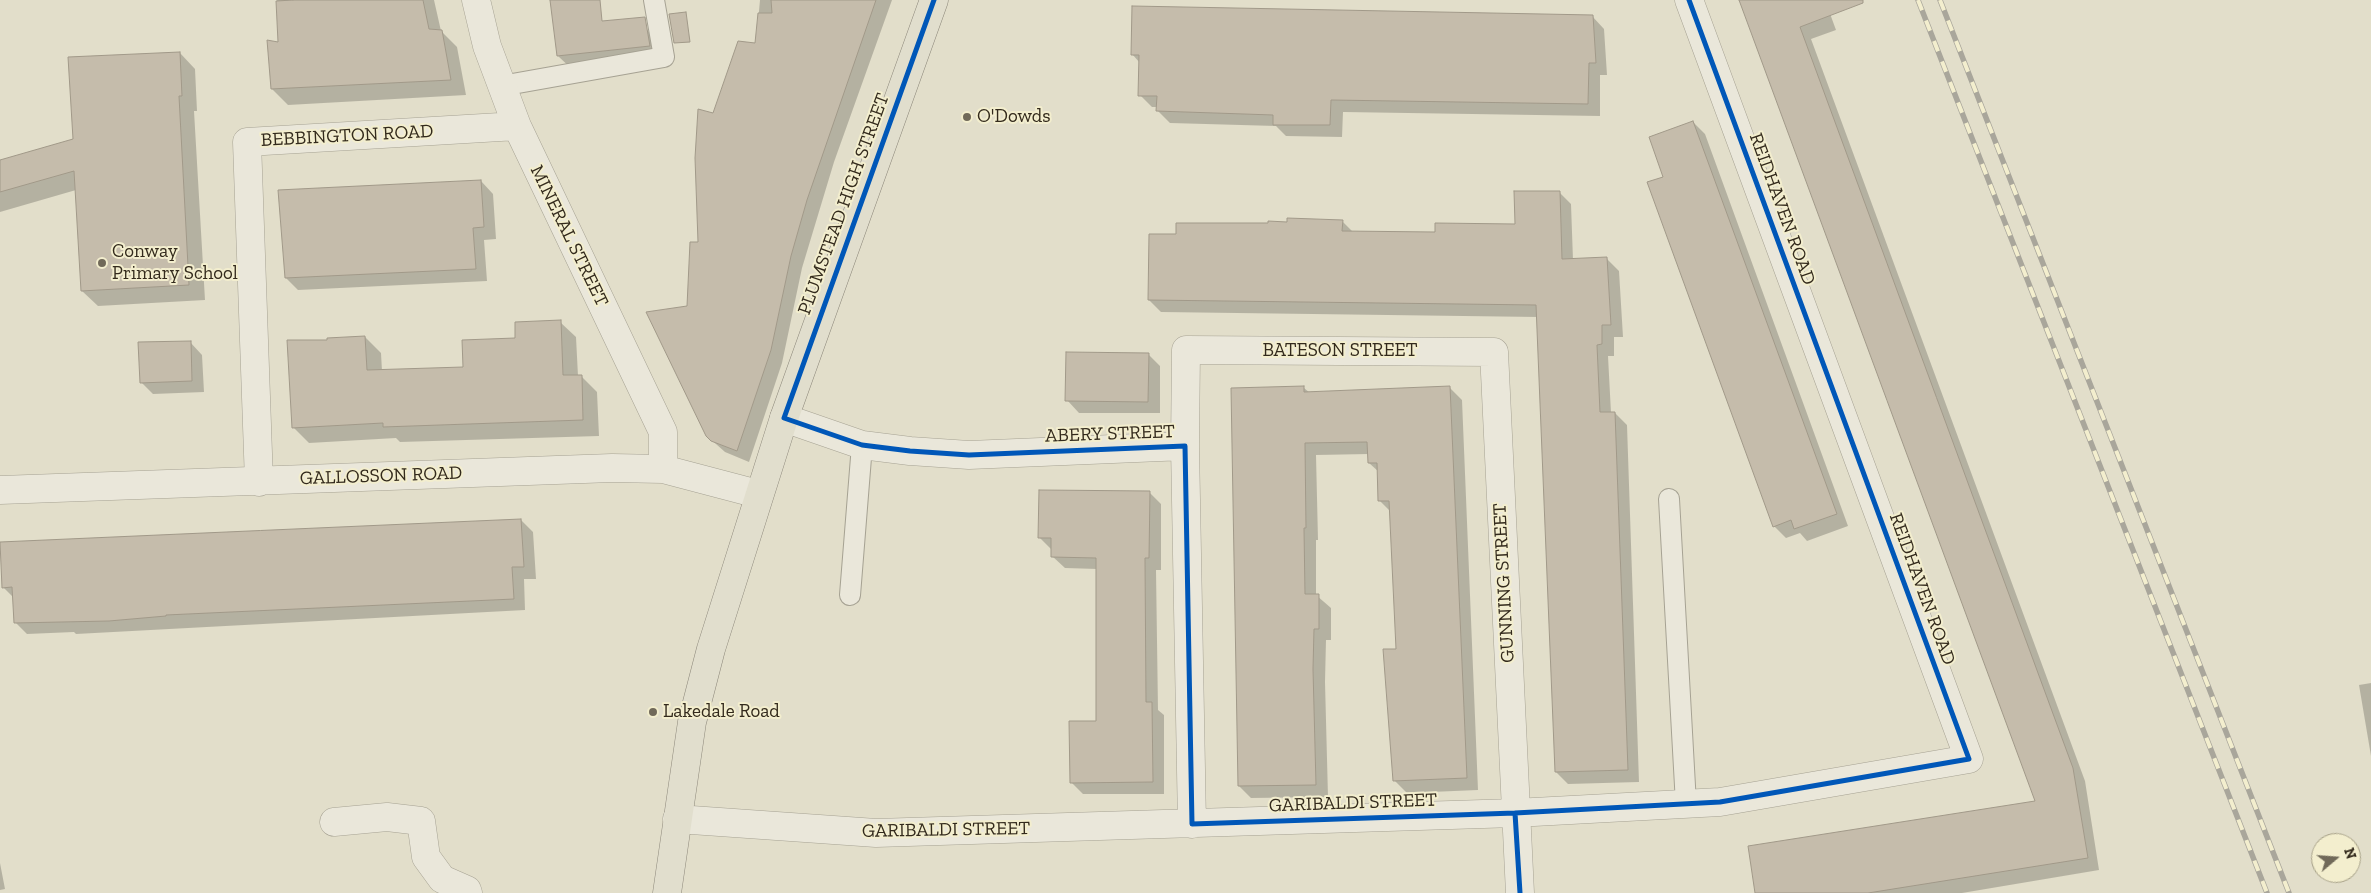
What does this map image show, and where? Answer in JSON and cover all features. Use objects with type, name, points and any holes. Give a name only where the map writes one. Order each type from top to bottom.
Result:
[{"type":"main road","name":"PLUMSTEAD HIGH STREET","points":[[667,893],[692,722],[710,649],[758,494],[784,418],[934,0]]},
{"type":"street","name":"MINERAL STREET","points":[[476,0],[486,46],[517,126],[663,432],[663,469]]},
{"type":"street","name":"REIDHAVEN ROAD","points":[[1515,813],[1720,802],[1969,759],[1689,0]]},
{"type":"street","name":"BEBBINGTON ROAD","points":[[259,482],[247,142],[517,126]]},
{"type":"street","name":"ABERY STREET","points":[[1186,350],[1185,446],[1192,824]]},
{"type":"street","name":"BATESON STREET","points":[[1186,350],[1494,352]]},
{"type":"street","name":"GUNNING STREET","points":[[1494,352],[1520,893]]},
{"type":"street","name":"ABERY STREET","points":[[784,418],[862,445],[910,452],[969,455],[1185,446]]},
{"type":"street","name":"GALLOSSON ROAD","points":[[0,490],[259,482],[347,476],[612,468],[663,469],[758,494]]},
{"type":"street","name":"GARIBALDI STREET","points":[[677,819],[876,833],[1515,813]]},
{"type":"street","points":[[334,822],[387,817],[421,821],[426,858],[442,879],[467,890],[468,893]]},
{"type":"lane","points":[[501,86],[664,57],[654,0]]},
{"type":"lane","points":[[850,595],[862,445]]},
{"type":"lane","points":[[1669,499],[1686,804]]},
{"type":"building","points":[[423,0],[429,29],[442,30],[451,80],[271,89],[267,40],[278,42],[276,1]]},
{"type":"building","points":[[550,0],[600,0],[602,21],[645,17],[650,46],[557,56]]},
{"type":"building","points":[[771,0],[876,0],[807,200],[791,256],[771,350],[737,451],[711,441],[706,436],[646,312],[687,306],[690,242],[698,242],[695,158],[698,109],[713,113],[738,41],[755,43],[758,13],[772,13]]},
{"type":"building","points":[[1739,0],[1863,0],[1863,3],[1800,27],[2073,768],[2088,858],[1868,893],[1755,893],[1748,846],[2035,801]]},
{"type":"building","points":[[1132,6],[1593,15],[1596,63],[1589,63],[1588,104],[1331,100],[1330,125],[1273,125],[1273,115],[1156,111],[1157,96],[1138,96],[1139,55],[1131,55]]},
{"type":"building","points":[[686,12],[690,42],[674,43],[669,14]]},
{"type":"building","points":[[180,52],[182,96],[179,96],[189,285],[81,291],[74,171],[0,192],[0,160],[73,139],[68,57]]},
{"type":"building","points":[[1693,121],[1837,514],[1794,529],[1791,520],[1773,527],[1647,182],[1663,177],[1649,137]]},
{"type":"building","points":[[481,180],[484,227],[473,228],[476,269],[285,278],[278,190]]},
{"type":"building","points":[[1514,191],[1560,191],[1562,259],[1607,257],[1611,325],[1602,325],[1602,344],[1597,345],[1600,412],[1615,412],[1628,770],[1555,772],[1536,305],[1148,300],[1149,234],[1176,234],[1176,223],[1268,223],[1268,221],[1287,222],[1287,218],[1343,220],[1342,231],[1435,232],[1435,223],[1515,224]]},
{"type":"building","points":[[561,320],[563,375],[582,375],[583,420],[383,427],[383,423],[292,428],[287,340],[327,340],[327,338],[365,336],[367,370],[463,367],[462,340],[515,338],[515,322]]},
{"type":"building","points":[[191,341],[192,381],[140,383],[138,342]]},
{"type":"building","points":[[1066,352],[1149,353],[1148,402],[1065,401]]},
{"type":"building","points":[[1304,386],[1304,392],[1450,386],[1467,778],[1393,781],[1383,649],[1396,649],[1389,501],[1378,501],[1377,463],[1368,463],[1367,442],[1305,443],[1305,594],[1319,594],[1319,629],[1314,629],[1313,669],[1316,785],[1238,786],[1231,388]]},
{"type":"building","points":[[1039,490],[1150,491],[1149,558],[1145,558],[1146,702],[1152,702],[1153,782],[1070,783],[1069,721],[1096,721],[1096,558],[1051,557],[1051,538],[1038,538]]},
{"type":"building","points":[[521,519],[524,567],[512,567],[514,599],[166,615],[109,621],[14,623],[12,587],[2,588],[0,542]]},
{"type":"railway","points":[[1918,0],[2267,893]]},
{"type":"railway","points":[[1940,0],[2289,893]]},
{"type":"cycle path","points":[[934,0],[784,418],[862,445],[910,451],[969,455],[1185,446],[1192,824],[1515,813],[1720,802],[1969,759],[1689,0]]},
{"type":"cycle path","points":[[1515,813],[1520,893]]},
{"type":"place","name":"O'Dowds","points":[[967,117]]},
{"type":"place","name":"Conway Primary School","points":[[102,263]]},
{"type":"place","name":"Lakedale Road","points":[[653,712]]}]
